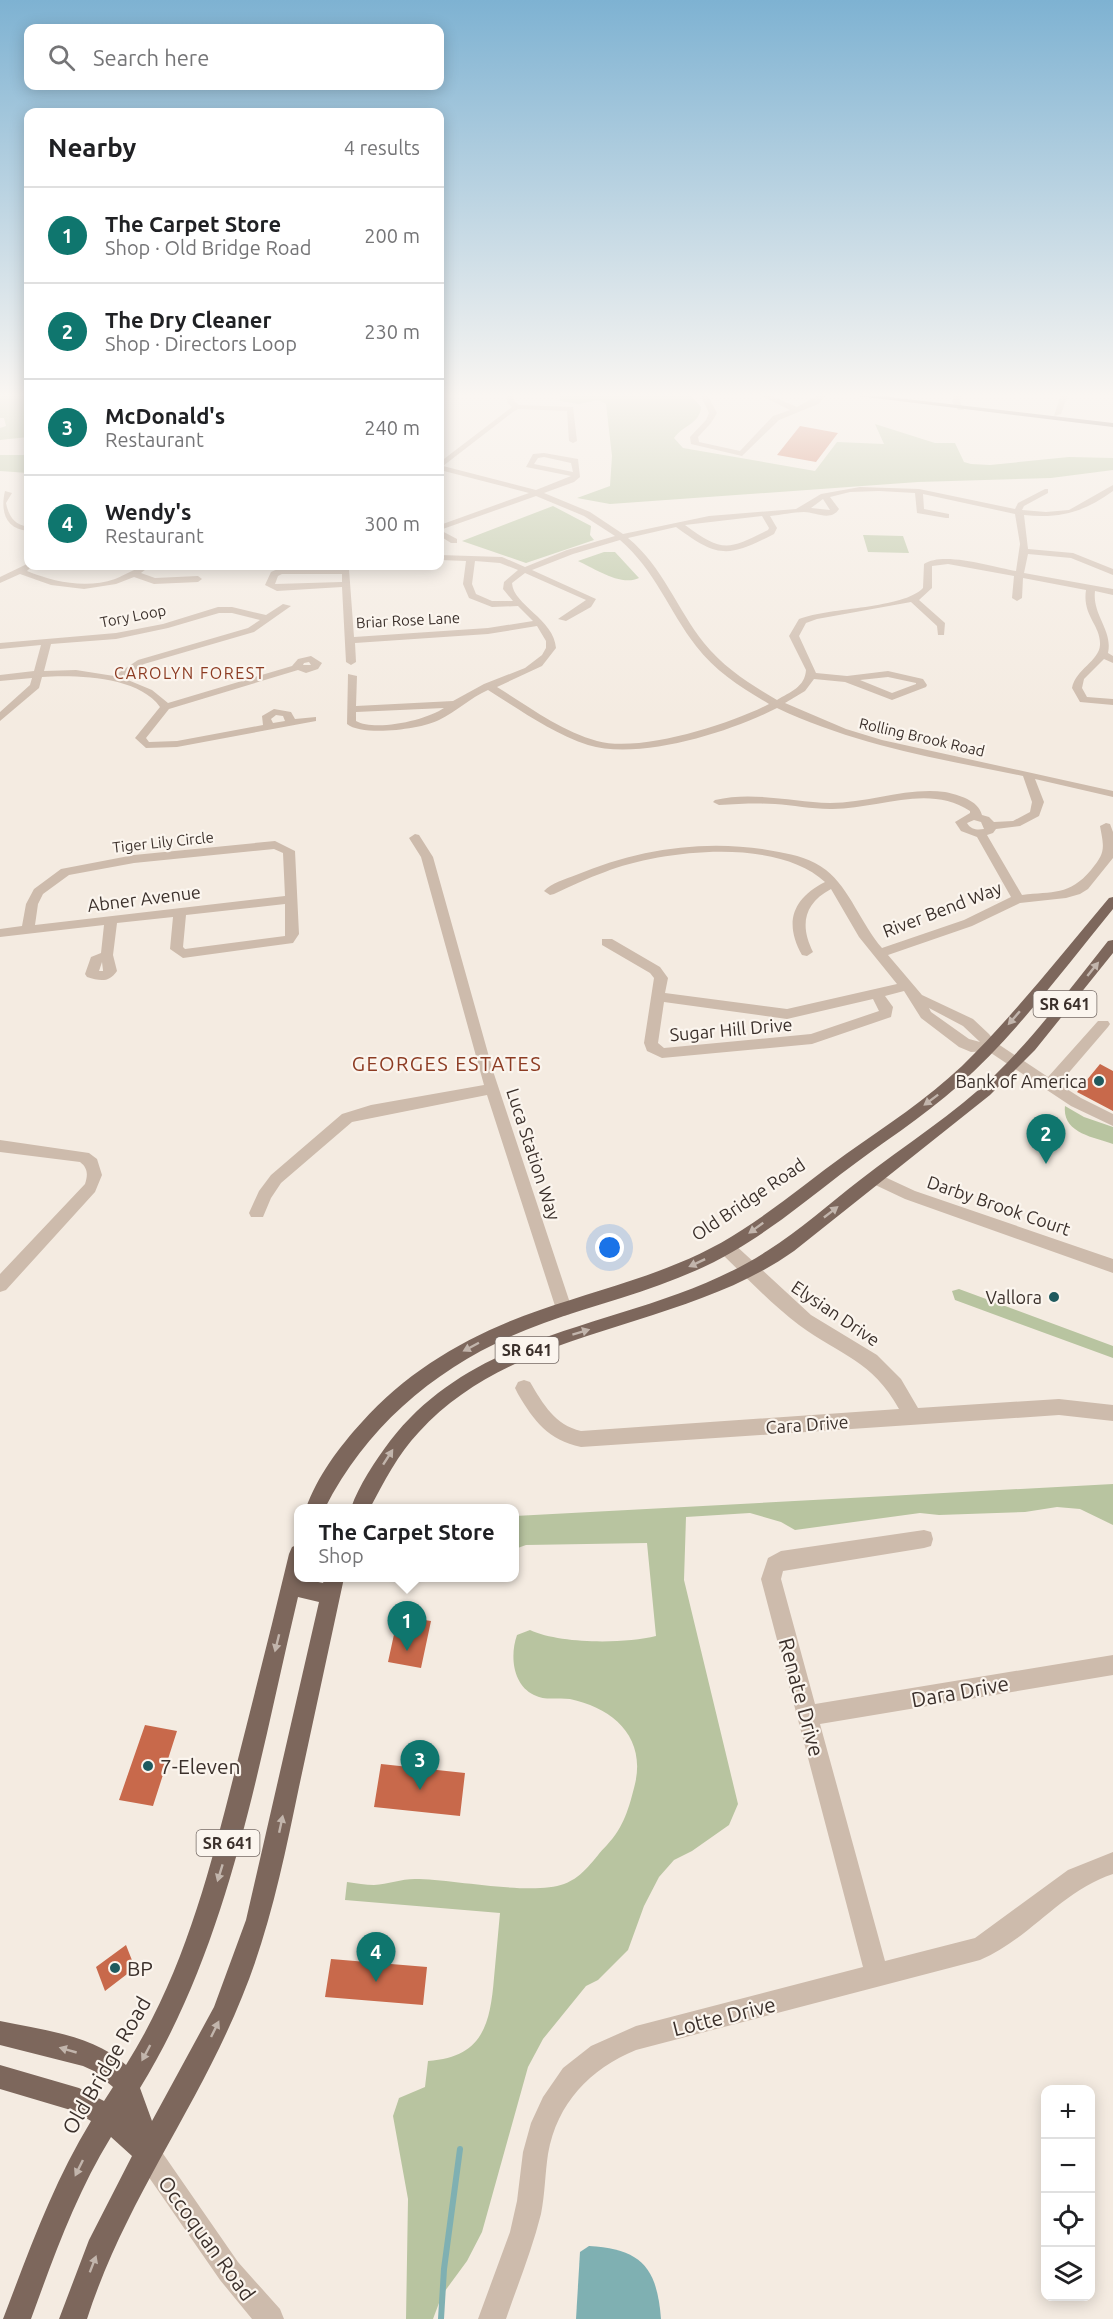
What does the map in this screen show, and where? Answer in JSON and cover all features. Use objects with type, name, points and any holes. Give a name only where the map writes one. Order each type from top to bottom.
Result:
[{"type":"main road","name":"Old Bridge Road","points":[[318,1504],[351,1446],[388,1407],[425,1376],[477,1343],[512,1327],[683,1270],[727,1248],[938,1095],[990,1046],[1113,901]]},
{"type":"main road","name":"SR 641","points":[[363,1504],[386,1459],[403,1434],[448,1391],[473,1374],[500,1360],[555,1340],[687,1298],[750,1270],[776,1254],[966,1107],[1015,1061],[1113,944]]},
{"type":"main road","name":"Old Bridge Road","points":[[17,2319],[57,2213],[173,2002],[199,1940],[222,1869],[294,1574]]},
{"type":"main road","points":[[291,1586],[332,1586]]},
{"type":"main road","name":"SR 641","points":[[73,2319],[100,2244],[204,2052],[229,2001],[249,1951],[264,1900],[332,1586]]},
{"type":"main road","name":"Occoquan Road","points":[[0,2033],[66,2049],[99,2060],[116,2073],[127,2086],[148,2154]]},
{"type":"main road","name":"Occoquan Road","points":[[0,2077],[67,2096],[108,2117],[148,2154]]},
{"type":"street","points":[[2,502],[5,518],[12,525],[24,528]]},
{"type":"street","points":[[444,527],[509,502]]},
{"type":"street","name":"Rolling Brook Road","points":[[558,502],[623,538],[648,562],[689,633],[701,648],[726,672],[776,704],[824,726],[879,745],[1028,774],[1113,794]]},
{"type":"street","points":[[805,509],[815,502]]},
{"type":"street","points":[[352,676],[351,722],[361,727],[429,720],[488,686],[523,673],[548,654],[550,642],[539,623],[519,603],[507,586],[511,578],[525,569],[559,555],[678,524],[708,518],[805,509],[817,513],[832,512],[835,509],[830,502]]},
{"type":"street","points":[[920,502],[920,511],[946,516]]},
{"type":"street","points":[[975,502],[1018,511],[1058,514],[1070,512],[1087,502]]},
{"type":"street","points":[[1018,511],[1026,502]]},
{"type":"street","points":[[1017,598],[1017,574],[1022,564],[1023,550],[1022,520],[1018,511]]},
{"type":"street","points":[[678,524],[710,548],[726,550],[739,548],[771,532],[773,528],[765,514]]},
{"type":"street","points":[[444,535],[454,541]]},
{"type":"street","points":[[1023,550],[1073,556],[1113,572]]},
{"type":"street","points":[[444,557],[502,560],[591,599],[588,605],[563,619]]},
{"type":"street","points":[[471,557],[468,588],[472,595],[488,603],[519,603]]},
{"type":"street","points":[[488,686],[584,739],[606,746],[634,746],[697,737],[730,727],[805,687],[811,676],[809,664],[794,636],[802,621],[824,613],[914,599],[926,591],[929,583],[927,566],[938,561],[1113,592]]},
{"type":"street","points":[[0,580],[24,569]]},
{"type":"street","points":[[20,571],[47,583],[74,586],[109,583],[139,570]]},
{"type":"street","points":[[302,570],[280,571],[274,574],[270,585],[277,588],[346,584]]},
{"type":"street","name":"Briar Rose Lane","points":[[345,570],[350,640],[488,631],[539,623]]},
{"type":"street","points":[[134,573],[154,581],[198,579]]},
{"type":"street","points":[[1091,588],[1088,598],[1091,609],[1109,636],[1109,647],[1079,678],[1077,691],[1084,700],[1113,702]]},
{"type":"street","points":[[914,599],[942,625],[941,633]]},
{"type":"street","points":[[116,679],[141,662],[239,634],[269,619],[286,606]]},
{"type":"street","name":"Tory Loop","points":[[0,646],[136,633],[218,610],[232,610],[269,619]]},
{"type":"street","points":[[350,640],[351,662]]},
{"type":"street","points":[[0,718],[30,692],[40,673],[46,642]]},
{"type":"street","points":[[1103,654],[1113,660]]},
{"type":"street","points":[[298,667],[165,707],[140,738],[142,743],[171,745],[268,726],[266,718],[277,712],[287,714],[291,722],[312,719]]},
{"type":"street","points":[[0,678],[40,673],[86,674],[116,679],[154,695],[165,707]]},
{"type":"street","points":[[811,676],[847,679],[888,674],[919,681],[922,685],[892,697],[847,679]]},
{"type":"street","points":[[353,709],[455,704]]},
{"type":"street","points":[[1018,899],[986,830],[988,821],[977,816],[965,818],[961,824],[968,832],[986,830],[1016,824],[1035,814],[1038,802],[1028,774]]},
{"type":"street","name":"Rolling Brook Road","points":[[1028,774],[1080,778],[1113,784]]},
{"type":"street","points":[[719,802],[764,800],[841,806],[920,795],[964,801],[975,809],[977,816]]},
{"type":"street","name":"River Bend Way","points":[[879,952],[968,923],[1018,899],[1066,894],[1084,886],[1110,854],[1106,826]]},
{"type":"street","name":"Luca Station Way","points":[[415,838],[428,857],[493,1089],[564,1310]]},
{"type":"street","name":"Tiger Lily Circle","points":[[28,929],[33,900],[38,892],[55,877],[85,867],[134,859],[281,846],[289,851],[292,899]]},
{"type":"street","points":[[550,891],[603,868],[684,849],[728,848],[770,852],[799,860],[820,871],[833,883],[863,934],[917,998],[926,1015],[971,1047],[990,1046],[1076,1102],[1113,1120]]},
{"type":"street","points":[[807,952],[797,931],[800,912],[813,894],[833,883]]},
{"type":"street","points":[[180,912],[176,949],[188,955],[289,940],[293,934],[292,899]]},
{"type":"street","name":"Abner Avenue","points":[[0,933],[292,899]]},
{"type":"street","points":[[107,955],[111,920]]},
{"type":"street","name":"Sugar Hill Drive","points":[[607,942],[658,973],[661,984],[651,1043],[656,1051],[662,1053],[788,1043],[836,1033],[886,1014],[886,1007],[877,994]]},
{"type":"street","points":[[658,997],[787,1014],[906,986]]},
{"type":"street","points":[[1050,1084],[1103,1024]]},
{"type":"street","points":[[257,1213],[264,1195],[276,1179],[347,1118],[371,1111],[493,1089]]},
{"type":"street","points":[[0,1146],[84,1157],[93,1165],[96,1172],[90,1188],[0,1285]]},
{"type":"street","name":"Darby Brook Court","points":[[874,1178],[910,1195],[1113,1266]]},
{"type":"street","name":"Elysian Drive","points":[[727,1248],[805,1320],[871,1360],[895,1385],[913,1418]]},
{"type":"street","name":"Cara Drive","points":[[524,1388],[549,1426],[564,1435],[581,1439],[1071,1407],[1113,1413]]},
{"type":"street","name":"Renate Drive","points":[[877,1976],[771,1586],[771,1573],[775,1565],[790,1558],[924,1539]]},
{"type":"street","name":"Dara Drive","points":[[807,1716],[1113,1665]]},
{"type":"street","name":"Lotte Drive","points":[[492,2319],[526,2220],[542,2133],[549,2111],[564,2085],[592,2058],[636,2038],[980,1948],[1023,1920],[1068,1882],[1101,1866],[1113,1863]]},
{"type":"street","name":"Occoquan Road","points":[[148,2154],[229,2271],[270,2319]]},
{"type":"green space","points":[[600,502],[635,502],[610,504]]},
{"type":"green space","points":[[553,506],[591,526],[590,535],[594,540],[526,563],[462,541]]},
{"type":"green space","points":[[863,535],[903,536],[909,553],[868,552]]},
{"type":"green space","points":[[604,552],[615,552],[639,578],[624,580],[616,578],[578,561]]},
{"type":"green space","points":[[1065,1106],[1084,1117],[1113,1127],[1113,1144],[1088,1136],[1074,1128],[1065,1115]]},
{"type":"green space","points":[[959,1289],[1113,1346],[1113,1358],[955,1300],[952,1291]]},
{"type":"green space","points":[[1113,1484],[1113,1525],[1080,1509],[1057,1507],[1025,1512],[939,1515],[920,1513],[795,1530],[781,1522],[750,1513],[686,1517],[684,1580],[738,1804],[729,1825],[692,1851],[674,1860],[659,1877],[644,1906],[628,1950],[598,1980],[586,1986],[543,2039],[528,2067],[482,2232],[467,2261],[442,2295],[433,2319],[406,2319],[408,2199],[393,2116],[399,2098],[425,2087],[428,2061],[461,2053],[472,2046],[480,2036],[490,2011],[500,1913],[345,1900],[347,1882],[374,1885],[415,1879],[532,1888],[564,1884],[578,1876],[613,1838],[622,1824],[635,1784],[636,1752],[623,1727],[600,1709],[570,1699],[538,1697],[527,1690],[521,1684],[515,1668],[514,1651],[517,1635],[530,1630],[558,1638],[592,1641],[643,1639],[656,1636],[647,1543],[526,1545],[519,1548],[519,1516]]},
{"type":"water","points":[[589,2246],[622,2251],[643,2264],[655,2286],[661,2319],[576,2319],[580,2252]]},
{"type":"building","name":"Bank of America","points":[[1100,1064],[1113,1071],[1113,1111],[1077,1092]]},
{"type":"building","points":[[398,1616],[431,1621],[421,1668],[388,1662]]},
{"type":"building","name":"7-Eleven","points":[[145,1725],[177,1731],[153,1806],[119,1800]]},
{"type":"building","points":[[381,1764],[465,1773],[460,1816],[374,1807]]},
{"type":"building","name":"BP","points":[[126,1945],[135,1968],[105,1991],[96,1967]]},
{"type":"building","points":[[331,1959],[427,1967],[423,2005],[325,1997]]},
{"type":"waterway","points":[[441,2319],[444,2269],[460,2149]]},
{"type":"place","name":"Bank of America","points":[[1099,1081]]},
{"type":"place","name":"The Dry Cleaner","points":[[1046,1164]]},
{"type":"place","name":"Vallora","points":[[1054,1297]]},
{"type":"place","name":"The Carpet Store","points":[[407,1651]]},
{"type":"place","name":"7-Eleven","points":[[148,1766]]},
{"type":"place","name":"McDonald's","points":[[420,1790]]},
{"type":"place","name":"BP","points":[[115,1968]]},
{"type":"place","name":"Wendy's","points":[[376,1982]]},
{"type":"district","name":"CAROLYN FOREST","points":[[190,673]]},
{"type":"district","name":"GEORGES ESTATES","points":[[447,1063]]}]
